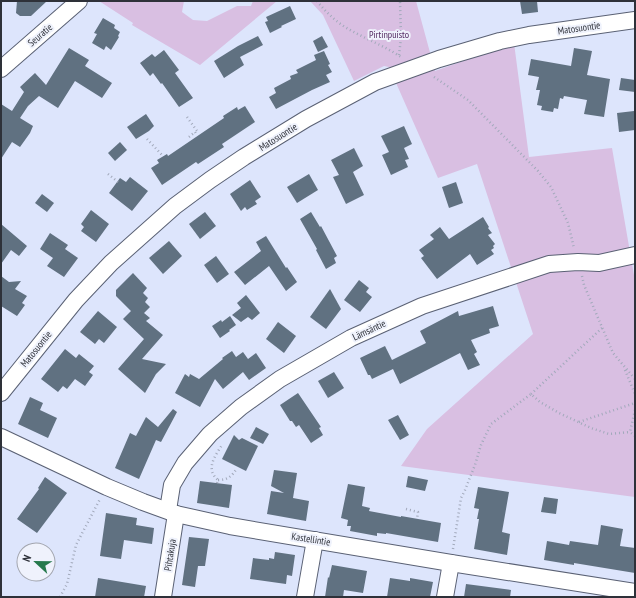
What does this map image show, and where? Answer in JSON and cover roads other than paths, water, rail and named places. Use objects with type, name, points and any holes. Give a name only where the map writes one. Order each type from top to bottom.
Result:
[{"type":"street","name":"Seuratie","points":[[1,69],[78,1]]},
{"type":"street","name":"Matosuontie","points":[[1,393],[76,300],[111,263],[175,206],[244,157],[306,119],[375,82],[416,67],[500,41],[528,35],[635,20]]},
{"type":"street","name":"Lämsäntie","points":[[172,512],[172,485],[185,463],[210,434],[241,407],[280,379],[351,338],[422,306],[549,264],[578,262],[599,263],[635,255]]},
{"type":"street","name":"Kastellintie","points":[[1,438],[106,487],[172,512],[230,526],[315,540],[452,557],[588,591],[635,592]]},
{"type":"street","name":"Pihtakuja","points":[[163,597],[172,512]]},
{"type":"street","points":[[306,597],[315,540]]},
{"type":"street","points":[[445,597],[452,557]]},
{"type":"park label","name":"Pirtinpuisto","points":[[389,34]]}]
